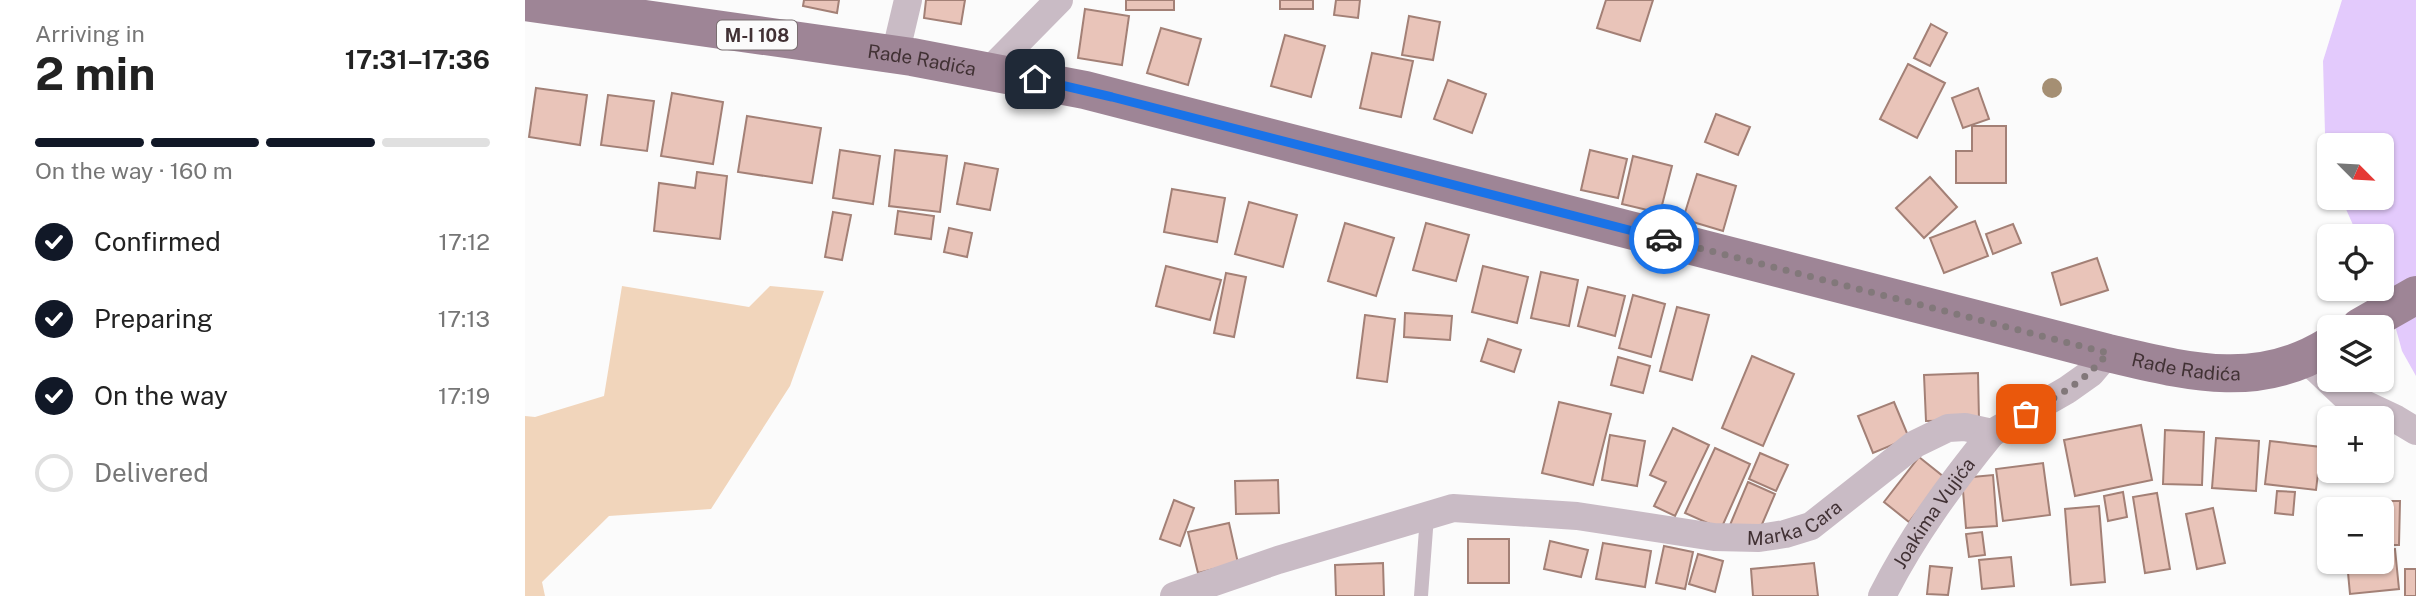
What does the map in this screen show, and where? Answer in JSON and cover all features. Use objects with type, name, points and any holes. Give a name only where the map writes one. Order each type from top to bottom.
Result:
[{"type":"main road","name":"Rade Radića","points":[[525,2],[895,55],[1099,93],[2183,370],[2227,375],[2283,368],[2317,353]]},
{"type":"main road","points":[[2381,315],[2416,295]]},
{"type":"street","points":[[895,55],[908,0]]},
{"type":"street","points":[[989,71],[1059,0]]},
{"type":"street","points":[[1992,433],[2067,390],[2091,373],[2108,353]]},
{"type":"street","points":[[2342,392],[2416,431]]},
{"type":"street","name":"Marka Cara","points":[[1174,596],[1278,560],[1453,508],[1577,516],[1714,537],[1759,538],[1785,534],[1811,526],[1915,444],[1948,428],[1965,427],[1992,433]]},
{"type":"street","name":"Joakima Vujića","points":[[1882,596],[1904,553],[1935,505],[1992,433]]},
{"type":"lane","points":[[1421,596],[1427,516]]},
{"type":"shaded area","points":[[2342,0],[2416,0],[2416,376],[2402,351],[2388,301],[2394,301],[2394,224],[2353,224],[2346,210],[2394,210],[2394,133],[2325,133],[2323,61]]},
{"type":"shaded area","points":[[622,286],[749,307],[770,286],[824,291],[790,386],[711,509],[609,516],[542,582],[545,596],[525,596],[525,416],[535,417],[604,396]]},
{"type":"building","points":[[804,0],[839,0],[837,13],[803,6]]},
{"type":"building","points":[[926,0],[965,0],[961,24],[924,18]]},
{"type":"building","points":[[1126,0],[1174,0],[1174,10],[1126,10]]},
{"type":"building","points":[[1280,0],[1313,0],[1313,9],[1280,9]]},
{"type":"building","points":[[1336,0],[1360,0],[1358,18],[1334,15]]},
{"type":"building","points":[[1606,0],[1653,0],[1640,41],[1597,28]]},
{"type":"building","points":[[1085,9],[1129,16],[1122,65],[1078,58]]},
{"type":"building","points":[[1409,16],[1440,22],[1433,60],[1402,55]]},
{"type":"building","points":[[1931,24],[1947,33],[1930,66],[1914,58]]},
{"type":"building","points":[[1161,28],[1201,39],[1188,85],[1147,73]]},
{"type":"building","points":[[1285,35],[1325,46],[1311,97],[1271,86]]},
{"type":"building","points":[[1372,53],[1413,61],[1401,117],[1360,108]]},
{"type":"building","points":[[1908,64],[1945,83],[1917,138],[1880,119]]},
{"type":"building","points":[[1448,80],[1486,94],[1472,133],[1434,119]]},
{"type":"building","points":[[536,88],[587,95],[580,145],[529,137]]},
{"type":"building","points":[[1978,88],[1989,119],[1963,128],[1952,98]]},
{"type":"building","points":[[672,93],[723,102],[713,164],[661,156]]},
{"type":"building","points":[[608,95],[654,101],[647,151],[601,145]]},
{"type":"building","points":[[1716,114],[1750,127],[1738,155],[1705,142]]},
{"type":"building","points":[[747,116],[821,128],[812,183],[738,172]]},
{"type":"building","points":[[1972,126],[2006,126],[2006,183],[1956,183],[1956,151],[1972,151]]},
{"type":"building","points":[[840,150],[880,156],[873,204],[833,198]]},
{"type":"building","points":[[895,150],[947,156],[940,212],[889,206]]},
{"type":"building","points":[[1590,150],[1627,159],[1618,198],[1581,190]]},
{"type":"building","points":[[1633,156],[1672,166],[1660,213],[1622,204]]},
{"type":"building","points":[[965,163],[998,169],[990,210],[957,204]]},
{"type":"building","points":[[697,172],[727,176],[720,239],[654,231],[659,183],[695,188]]},
{"type":"building","points":[[1697,174],[1736,186],[1723,231],[1683,219]]},
{"type":"building","points":[[1930,177],[1957,207],[1924,238],[1896,208]]},
{"type":"building","points":[[1172,189],[1225,198],[1217,242],[1164,232]]},
{"type":"building","points":[[1249,202],[1297,215],[1283,267],[1235,254]]},
{"type":"building","points":[[898,211],[934,216],[931,239],[895,234]]},
{"type":"building","points":[[833,212],[851,215],[842,260],[825,257]]},
{"type":"building","points":[[1975,221],[1988,256],[1944,273],[1930,238]]},
{"type":"building","points":[[1345,223],[1394,238],[1376,296],[1328,281]]},
{"type":"building","points":[[1426,223],[1469,235],[1456,281],[1413,270]]},
{"type":"building","points":[[2013,224],[2021,243],[1993,254],[1986,234]]},
{"type":"building","points":[[949,228],[972,233],[967,257],[944,252]]},
{"type":"building","points":[[2097,258],[2108,290],[2061,305],[2052,273]]},
{"type":"building","points":[[1166,266],[1221,280],[1210,320],[1156,306]]},
{"type":"building","points":[[1483,266],[1528,277],[1517,323],[1472,312]]},
{"type":"building","points":[[1541,272],[1578,280],[1569,326],[1531,318]]},
{"type":"building","points":[[1226,273],[1246,277],[1234,337],[1214,333]]},
{"type":"building","points":[[1588,287],[1625,296],[1615,336],[1578,326]]},
{"type":"building","points":[[1633,295],[1665,304],[1651,357],[1619,348]]},
{"type":"building","points":[[1677,307],[1709,315],[1692,380],[1660,371]]},
{"type":"building","points":[[1405,313],[1452,316],[1450,340],[1404,337]]},
{"type":"building","points":[[1365,315],[1395,319],[1387,382],[1357,378]]},
{"type":"building","points":[[1488,339],[1521,350],[1514,372],[1481,361]]},
{"type":"building","points":[[1752,356],[1794,374],[1763,446],[1722,428]]},
{"type":"building","points":[[1618,357],[1650,366],[1643,393],[1611,385]]},
{"type":"building","points":[[1978,373],[1979,420],[1926,421],[1924,375]]},
{"type":"building","points":[[1559,402],[1611,414],[1593,485],[1542,473]]},
{"type":"building","points":[[1894,402],[1909,438],[1873,453],[1858,416]]},
{"type":"building","points":[[2141,425],[2152,480],[2075,496],[2064,440]]},
{"type":"building","points":[[1673,428],[1709,445],[1675,516],[1654,506],[1666,482],[1650,475]]},
{"type":"building","points":[[2165,430],[2204,432],[2202,485],[2163,484]]},
{"type":"building","points":[[1610,435],[1645,441],[1637,486],[1602,480]]},
{"type":"building","points":[[2216,438],[2259,441],[2256,491],[2212,488]]},
{"type":"building","points":[[2270,441],[2317,447],[2316,490],[2265,484]]},
{"type":"building","points":[[1715,448],[1750,464],[1721,529],[1685,513]]},
{"type":"building","points":[[1760,453],[1788,465],[1776,491],[1749,479]]},
{"type":"building","points":[[1919,457],[1944,477],[1909,522],[1884,502]]},
{"type":"building","points":[[2043,463],[2050,515],[2003,521],[1996,469]]},
{"type":"building","points":[[1993,475],[1997,526],[1966,528],[1962,478]]},
{"type":"building","points":[[1278,480],[1279,513],[1236,514],[1235,481]]},
{"type":"building","points":[[1748,482],[1775,494],[1757,536],[1730,525]]},
{"type":"building","points":[[2277,491],[2295,492],[2293,515],[2275,513]]},
{"type":"building","points":[[2123,492],[2127,517],[2108,521],[2104,496]]},
{"type":"building","points":[[2157,493],[2170,569],[2145,573],[2133,497]]},
{"type":"building","points":[[1174,500],[1194,508],[1180,546],[1160,539]]},
{"type":"building","points":[[2394,501],[2400,501],[2399,545],[2394,545]]},
{"type":"building","points":[[2099,506],[2105,582],[2071,585],[2065,509]]},
{"type":"building","points":[[2213,508],[2225,563],[2197,569],[2186,514]]},
{"type":"building","points":[[1229,523],[1238,563],[1198,573],[1188,532]]},
{"type":"building","points":[[1982,532],[1985,555],[1969,557],[1966,534]]},
{"type":"building","points":[[1468,539],[1509,539],[1509,583],[1468,583]]},
{"type":"building","points":[[1550,541],[1588,550],[1581,577],[1544,569]]},
{"type":"building","points":[[1603,543],[1651,551],[1645,587],[1596,579]]},
{"type":"building","points":[[1664,546],[1693,552],[1685,589],[1656,583]]},
{"type":"building","points":[[2394,549],[2399,589],[2350,594],[2348,574],[2394,574]]},
{"type":"building","points":[[1698,554],[1723,561],[1715,592],[1689,584]]},
{"type":"building","points":[[2011,557],[2014,586],[1982,589],[1979,560]]},
{"type":"building","points":[[1383,563],[1384,596],[1336,596],[1335,565]]},
{"type":"building","points":[[1814,563],[1818,596],[1753,596],[1751,569]]},
{"type":"building","points":[[1930,566],[1952,568],[1948,595],[1927,594]]},
{"type":"building","points":[[2405,569],[2416,569],[2416,596],[2405,596]]},
{"type":"way so far","points":[[1664,239],[2108,353],[2091,373],[2026,414]]},
{"type":"route","points":[[1035,79],[1664,239]]}]
